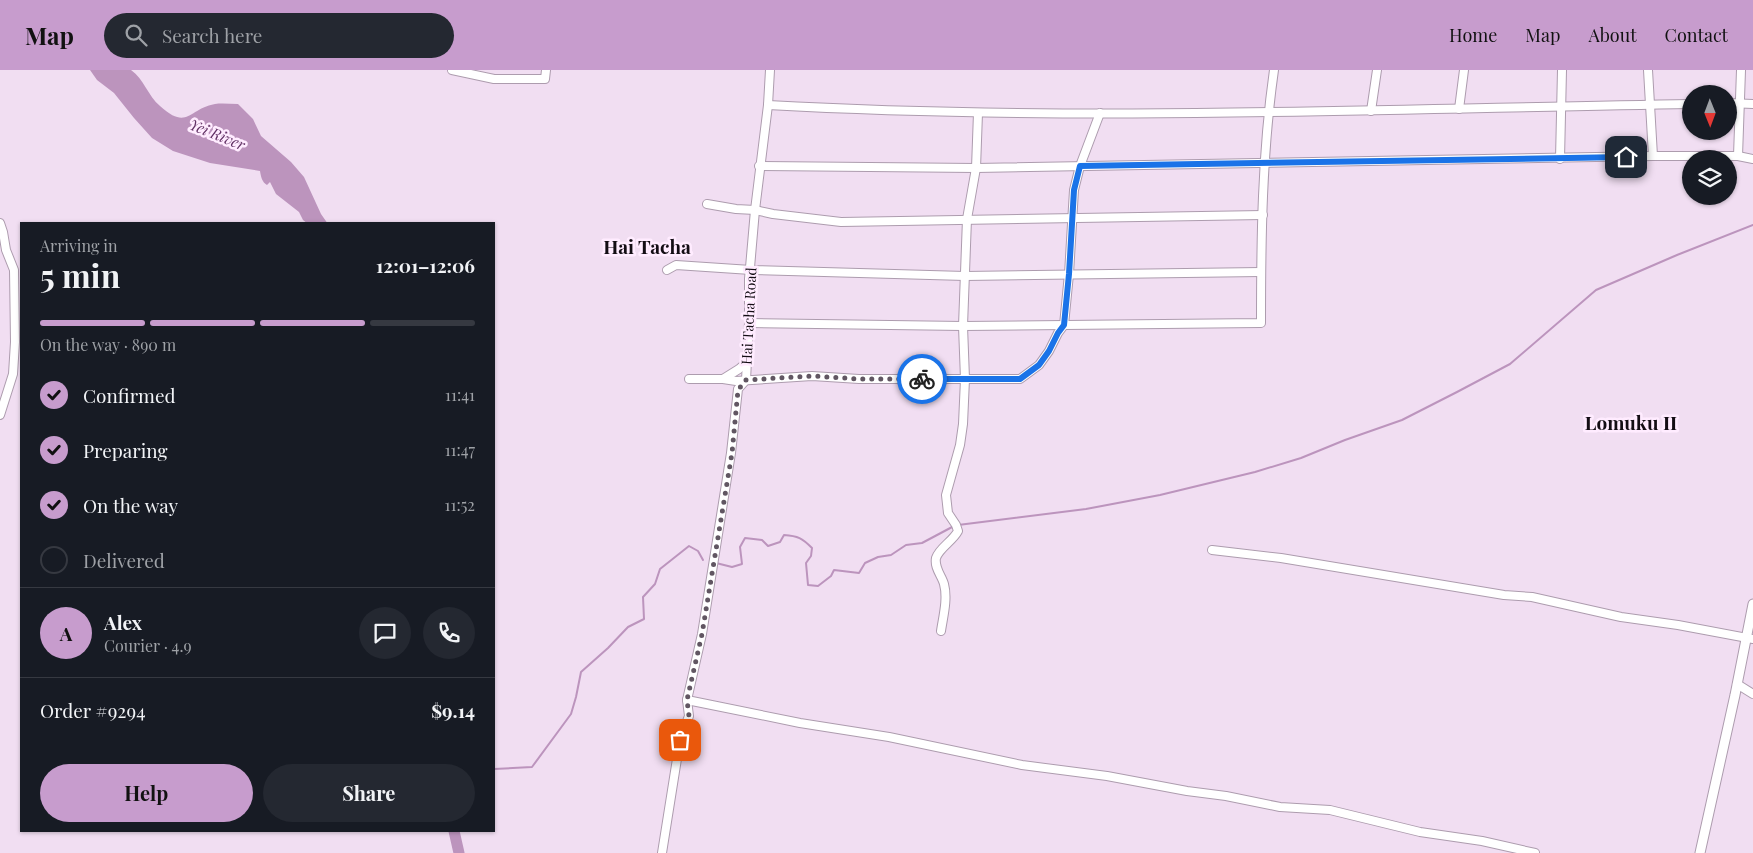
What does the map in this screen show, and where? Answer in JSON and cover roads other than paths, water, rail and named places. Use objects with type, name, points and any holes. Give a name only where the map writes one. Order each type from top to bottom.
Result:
[{"type":"street","points":[[452,70],[494,79],[545,79],[546,70]]},
{"type":"street","name":"Hai Tacha Road","points":[[662,853],[680,740],[689,716],[687,700],[702,634],[732,453],[738,390],[746,380],[749,279],[759,166],[768,105],[770,70]]},
{"type":"street","points":[[749,323],[963,326],[1262,323],[1261,272],[1264,162],[1268,111],[1274,70]]},
{"type":"street","points":[[1371,111],[1376,70]]},
{"type":"street","points":[[1459,109],[1464,70]]},
{"type":"street","points":[[1560,159],[1562,70]]},
{"type":"street","points":[[1648,70],[1653,156]]},
{"type":"street","points":[[1738,156],[1741,70]]},
{"type":"street","points":[[1740,103],[1753,104]]},
{"type":"street","points":[[768,105],[876,111],[978,113],[1371,111],[1682,104]]},
{"type":"street","points":[[689,379],[736,381],[812,376],[859,379],[1020,379],[1039,365],[1064,325],[1074,190],[1080,166],[1100,112]]},
{"type":"street","points":[[941,631],[945,586],[936,566],[936,561],[937,556],[958,531],[948,513],[946,495],[960,445],[963,424],[965,379],[963,326],[967,219],[976,168],[978,113]]},
{"type":"street","points":[[759,166],[976,168],[1653,156],[1738,156],[1753,158]]},
{"type":"street","points":[[706,204],[841,222],[1263,215]]},
{"type":"street","points":[[0,223],[6,250],[14,270],[15,342],[12,374],[0,415]]},
{"type":"street","points":[[667,270],[676,265],[751,270],[966,276],[1261,272]]},
{"type":"street","points":[[723,379],[747,362]]},
{"type":"street","points":[[1212,550],[1281,558],[1504,595],[1532,597],[1621,617],[1750,638]]},
{"type":"street","points":[[1700,853],[1737,684],[1750,638],[1753,604]]},
{"type":"street","points":[[1737,684],[1753,694]]},
{"type":"street","points":[[687,700],[800,723],[889,737],[1022,765],[1107,776],[1280,807],[1330,810],[1420,832],[1482,841],[1535,853]]},
{"type":"water","points":[[90,70],[131,70],[156,102],[177,117],[183,118],[215,104],[238,104],[253,119],[261,136],[291,162],[304,177],[327,222],[306,222],[299,212],[276,194],[270,182],[267,185],[264,182],[260,171],[210,163],[173,151],[152,138],[114,93],[97,80]]},
{"type":"waterway","points":[[958,525],[1086,509],[1160,495],[1255,472],[1301,458],[1402,420],[1510,364],[1596,290],[1753,225]]},
{"type":"waterway","points":[[716,563],[732,567],[742,564],[740,547],[745,538],[762,540],[768,546],[780,542],[784,535],[793,536],[800,538],[812,548],[811,556],[806,563],[808,585],[818,586],[831,576],[834,570],[859,573],[865,563],[878,557],[891,555],[906,545],[922,543],[954,526]]},
{"type":"waterway","points":[[495,769],[532,767],[571,714],[581,672],[628,627],[644,619],[643,597],[655,584],[660,569],[689,546],[698,551],[703,560]]},
{"type":"waterway","name":"Yei River","points":[[454,832],[459,853]]},
{"type":"district","name":"Hai Tacha","points":[[647,247]]},
{"type":"district","name":"Lomuku II","points":[[1631,423]]}]
